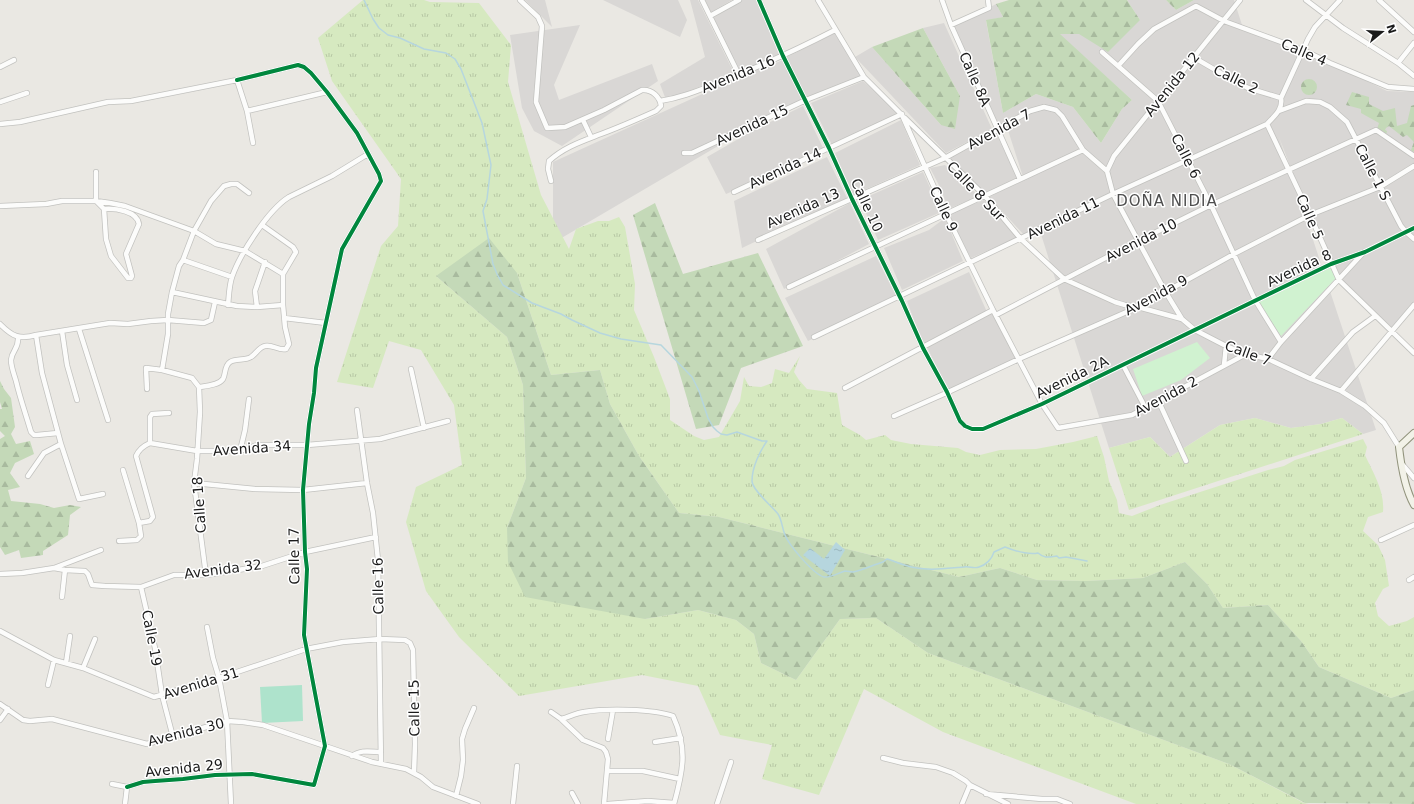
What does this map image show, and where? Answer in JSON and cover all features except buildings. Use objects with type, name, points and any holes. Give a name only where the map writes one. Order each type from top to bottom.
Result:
[{"type":"main road","points":[[1398,447],[1414,433]]},
{"type":"main road","name":"Calle 7","points":[[1398,447],[1401,462],[1414,503]]},
{"type":"street","points":[[520,0],[538,18],[542,26],[536,102],[547,128],[565,127],[583,120],[642,90],[652,91],[660,101],[661,106],[656,111],[565,149],[549,161],[548,169],[551,181]]},
{"type":"street","points":[[702,0],[739,75]]},
{"type":"street","points":[[710,16],[739,0]]},
{"type":"street","name":"Calle 10","points":[[759,0],[783,56],[806,100],[852,199],[900,296],[923,348],[947,392],[958,418]]},
{"type":"street","name":"Calle 9","points":[[818,0],[864,77],[902,115],[946,214],[995,313],[1042,404],[1058,428]]},
{"type":"street","name":"Calle 8A","points":[[942,0],[951,25],[1020,179]]},
{"type":"street","points":[[951,25],[989,8],[988,0]]},
{"type":"street","name":"Avenida 12","points":[[1107,170],[1114,156],[1240,0]]},
{"type":"street","points":[[1306,0],[1343,28],[1414,76]]},
{"type":"street","points":[[1280,111],[1282,103],[1281,98],[1308,39],[1315,27],[1340,0]]},
{"type":"street","points":[[1379,0],[1414,32]]},
{"type":"street","name":"Calle 4","points":[[1118,66],[1154,29],[1196,6],[1224,20],[1303,50],[1388,87],[1414,90]]},
{"type":"street","name":"Avenida 16","points":[[660,101],[677,98],[739,75],[783,56],[835,30]]},
{"type":"street","points":[[1398,64],[1414,43]]},
{"type":"street","name":"Calle 6","points":[[1102,52],[1158,101],[1211,205],[1255,300],[1281,342]]},
{"type":"street","name":"Calle 2","points":[[1193,57],[1231,80],[1248,88],[1281,98]]},
{"type":"street","points":[[0,67],[14,60]]},
{"type":"street","points":[[0,124],[20,122],[108,102],[131,101],[238,80],[298,65],[304,67],[327,92],[357,133],[368,154],[332,176],[283,201],[271,212],[245,251],[232,277],[228,305]]},
{"type":"street","name":"Avenida 15","points":[[684,153],[692,153],[806,100],[864,77]]},
{"type":"street","points":[[238,80],[247,111],[253,143]]},
{"type":"street","points":[[247,111],[327,92]]},
{"type":"street","points":[[0,102],[27,94]]},
{"type":"street","name":"Calle 1 S","points":[[1280,111],[1306,102],[1320,102],[1330,107],[1347,122],[1401,226],[1414,239]]},
{"type":"street","name":"Avenida 7","points":[[945,158],[1030,111],[1044,107],[1056,110],[1062,116],[1083,150]]},
{"type":"street","name":"Avenida 11","points":[[814,337],[1113,194],[1267,124],[1280,111]]},
{"type":"street","name":"Avenida 14","points":[[734,192],[902,115]]},
{"type":"street","name":"Calle 8 Sur","points":[[902,115],[985,196],[1020,238],[1064,279],[1125,306],[1138,307],[1182,319]]},
{"type":"street","points":[[583,120],[591,137]]},
{"type":"street","name":"Calle 5","points":[[1267,124],[1339,280],[1414,353]]},
{"type":"street","name":"Avenida 10","points":[[845,388],[1211,205],[1376,130],[1414,156]]},
{"type":"street","points":[[790,287],[1083,150],[1107,170]]},
{"type":"street","name":"Calle 17","points":[[314,785],[325,746],[304,635],[307,569],[303,490],[316,368],[342,249],[381,181],[379,174],[368,154]]},
{"type":"street","name":"Avenida 13","points":[[758,240],[945,158]]},
{"type":"street","name":"Avenida 9","points":[[894,416],[1138,307],[1234,254],[1310,215],[1380,187],[1414,166]]},
{"type":"street","name":"Calle 7","points":[[1107,170],[1113,194],[1165,291],[1182,319],[1195,330],[1226,346],[1246,354],[1268,359],[1341,391],[1365,406],[1384,423],[1398,447]]},
{"type":"street","points":[[96,172],[96,201],[104,209],[106,239],[111,256],[124,275],[131,278],[132,276],[126,254],[139,221],[135,216],[126,212],[111,208],[104,209]]},
{"type":"street","points":[[162,370],[168,334],[168,320],[172,292],[179,266],[183,260],[194,231],[211,201],[224,186],[237,184],[249,193]]},
{"type":"street","points":[[0,206],[46,204],[62,201],[96,201],[125,206],[194,231],[216,244],[245,251],[283,274]]},
{"type":"street","points":[[148,389],[146,368],[162,370],[192,378],[199,387],[219,382],[223,379],[226,365],[231,362],[249,358],[264,346],[282,350],[286,349],[289,344],[284,318],[283,274],[296,252],[293,247],[262,225]]},
{"type":"street","name":"Avenida 8","points":[[1195,330],[1331,264],[1364,252],[1414,228]]},
{"type":"street","points":[[1268,359],[1281,342],[1364,252]]},
{"type":"street","points":[[183,260],[232,277]]},
{"type":"street","points":[[257,307],[255,291],[265,262]]},
{"type":"street","points":[[172,292],[228,305],[257,307],[283,305]]},
{"type":"street","points":[[0,324],[18,337],[26,338],[36,335],[110,324],[128,324],[168,320],[208,322],[211,320],[215,302]]},
{"type":"street","points":[[1341,391],[1414,305]]},
{"type":"street","points":[[1311,379],[1353,332],[1375,316]]},
{"type":"street","points":[[284,318],[326,323]]},
{"type":"street","points":[[79,329],[108,420]]},
{"type":"street","name":"Avenida 2A","points":[[958,418],[965,426],[972,429],[983,429],[1042,404],[1195,330]]},
{"type":"street","points":[[62,331],[67,365],[77,400]]},
{"type":"street","points":[[36,335],[42,373],[61,444],[79,499],[103,494]]},
{"type":"street","points":[[18,337],[19,343],[17,348],[12,353],[11,360],[19,395],[31,432],[34,435],[58,433]]},
{"type":"street","points":[[1224,365],[1226,346]]},
{"type":"street","name":"Avenida 2","points":[[1058,428],[1132,415],[1246,354]]},
{"type":"street","points":[[1123,365],[1145,408]]},
{"type":"street","points":[[411,369],[424,428]]},
{"type":"street","name":"Calle 18","points":[[199,387],[200,412],[194,483],[206,575]]},
{"type":"street","points":[[240,451],[245,430],[248,399]]},
{"type":"street","points":[[1158,400],[1186,461]]},
{"type":"street","name":"Calle 16","points":[[357,410],[367,483],[374,513],[378,560],[381,764]]},
{"type":"street","points":[[139,523],[150,520],[153,517],[136,456],[142,447],[150,443],[150,417],[152,414],[170,413]]},
{"type":"street","name":"Avenida 34","points":[[150,443],[197,451],[240,451],[257,445],[307,445],[380,439],[448,421]]},
{"type":"street","points":[[28,476],[44,453],[61,444]]},
{"type":"street","points":[[1401,462],[1414,478]]},
{"type":"street","points":[[119,541],[137,540],[141,536],[139,523],[124,470]]},
{"type":"street","points":[[194,483],[255,490],[303,490],[367,483]]},
{"type":"street","points":[[1381,540],[1414,525]]},
{"type":"street","name":"Avenida 32","points":[[142,587],[174,575],[206,575],[262,566],[305,552],[376,537]]},
{"type":"street","points":[[0,574],[22,573],[54,568],[101,550]]},
{"type":"street","points":[[54,568],[85,571],[88,574],[92,585],[142,587]]},
{"type":"street","points":[[62,597],[65,570]]},
{"type":"street","name":"Calle 19","points":[[142,587],[155,648],[162,695],[173,737]]},
{"type":"street","points":[[207,626],[212,658],[219,678],[227,721],[231,804]]},
{"type":"street","name":"Avenida 31","points":[[0,631],[54,660],[83,668],[154,697],[219,678],[306,649],[342,642],[380,639],[405,640],[410,643]]},
{"type":"street","points":[[66,663],[70,636]]},
{"type":"street","points":[[83,668],[95,640]]},
{"type":"street","name":"Calle 15","points":[[410,643],[413,650],[415,744],[414,773]]},
{"type":"street","points":[[48,685],[54,660]]},
{"type":"street","name":"Avenida 30","points":[[0,704],[23,720],[30,722],[52,719],[147,744],[227,721],[263,725],[352,756],[401,768],[414,773],[433,787],[475,804]]},
{"type":"street","points":[[456,796],[463,760],[462,739],[474,708]]},
{"type":"street","points":[[0,720],[8,709]]},
{"type":"street","points":[[608,739],[613,710]]},
{"type":"street","points":[[561,719],[583,712],[613,710],[663,712],[674,716],[681,738],[683,763],[674,804],[648,801],[608,804]]},
{"type":"street","points":[[551,712],[561,719],[583,740],[603,748],[606,752],[608,759],[604,804]]},
{"type":"street","points":[[656,742],[681,738]]},
{"type":"street","points":[[352,756],[363,751],[381,752]]},
{"type":"street","points":[[883,758],[903,763],[936,767],[953,773],[986,794],[1008,804]]},
{"type":"street","points":[[717,804],[731,762]]},
{"type":"street","points":[[513,804],[517,766]]},
{"type":"street","points":[[607,771],[643,771],[680,779]]},
{"type":"street","name":"Avenida 29","points":[[127,787],[149,782],[230,774],[252,774],[314,785]]},
{"type":"street","points":[[112,784],[127,787],[125,804]]},
{"type":"street","points":[[962,804],[969,784]]},
{"type":"street","points":[[572,793],[578,804]]},
{"type":"street","points":[[986,794],[1057,799],[1070,804]]},
{"type":"street","points":[[1054,804],[1057,799]]},
{"type":"shaded area","points":[[525,0],[545,0],[552,27]]},
{"type":"shaded area","points":[[603,0],[678,0],[687,20],[680,37]]},
{"type":"shaded area","points":[[690,0],[698,0],[734,73],[666,100],[660,84],[705,57]]},
{"type":"shaded area","points":[[704,0],[732,0],[711,12]]},
{"type":"shaded area","points":[[741,0],[758,0],[780,57],[740,73],[713,18]]},
{"type":"shaded area","points":[[1127,0],[1166,0],[1176,10],[1194,0],[1234,0],[1242,25],[1330,63],[1387,91],[1414,92],[1414,304],[1392,331],[1338,278],[1279,137],[1376,430],[1363,434],[1342,418],[1321,424],[1291,428],[1255,418],[1220,425],[1170,457],[1150,437],[1109,448],[1039,228],[1024,235],[989,197],[1024,180],[1006,124],[998,127],[954,26],[996,4],[1003,17],[986,21],[1003,113],[1036,94],[1073,107],[1101,143],[1122,109],[1132,100],[1059,34],[1079,34],[1140,20]]},
{"type":"shaded area","points":[[944,23],[992,129],[946,153],[855,57],[872,47],[941,125],[960,96],[923,28]]},
{"type":"shaded area","points":[[580,25],[554,85],[559,100],[652,64],[658,81],[562,146],[534,131],[522,108],[510,35]]},
{"type":"shaded area","points":[[835,33],[861,76],[807,97],[785,58]]},
{"type":"shaded area","points":[[783,60],[803,100],[764,119],[553,243],[553,162],[733,80]]},
{"type":"shaded area","points":[[863,81],[898,112],[888,119],[832,145],[811,103]]},
{"type":"shaded area","points":[[803,106],[824,150],[785,169],[726,194],[707,157],[754,130]]},
{"type":"shaded area","points":[[901,120],[920,165],[853,195],[835,153]]},
{"type":"shaded area","points":[[995,131],[1017,178],[985,193],[948,158]]},
{"type":"shaded area","points":[[827,157],[847,198],[742,248],[734,201]]},
{"type":"shaded area","points":[[945,165],[979,196],[948,209],[941,189],[930,168]]},
{"type":"shaded area","points":[[923,172],[941,212],[878,240],[860,200]]},
{"type":"shaded area","points":[[984,200],[1018,237],[971,258],[948,214]]},
{"type":"shaded area","points":[[850,203],[869,244],[784,289],[766,249]]},
{"type":"shaded area","points":[[945,218],[963,261],[902,290],[884,248],[929,230]]},
{"type":"shaded area","points":[[876,256],[896,296],[877,308],[808,341],[785,298]]},
{"type":"shaded area","points":[[969,272],[987,312],[923,345],[907,301]]},
{"type":"shaded area","points":[[993,311],[1017,358],[948,391],[927,347]]},
{"type":"green space","points":[[363,0],[424,0],[430,2],[479,3],[511,45],[508,82],[541,195],[569,249],[576,229],[598,221],[609,221],[619,217],[625,227],[635,284],[634,310],[670,399],[670,420],[694,436],[704,440],[719,437],[740,401],[744,377],[749,386],[761,387],[772,383],[775,369],[789,373],[800,356],[794,372],[799,380],[807,389],[837,393],[842,425],[866,440],[885,435],[891,440],[911,444],[958,448],[966,452],[980,455],[1000,450],[1036,449],[1097,436],[1104,457],[1109,481],[1117,500],[1119,513],[1132,516],[1160,505],[1284,466],[1295,460],[1363,439],[1367,447],[1365,455],[1380,489],[1383,512],[1368,517],[1363,531],[1378,545],[1385,560],[1389,586],[1383,589],[1375,603],[1378,616],[1389,626],[1407,621],[1414,617],[1414,690],[1391,698],[1319,667],[1301,641],[1268,605],[1223,608],[1207,584],[1185,562],[1143,578],[1086,581],[1037,580],[1000,568],[959,577],[719,517],[679,513],[639,456],[610,404],[600,370],[551,375],[517,273],[436,276],[507,337],[523,385],[526,478],[507,528],[645,619],[698,610],[736,620],[754,634],[761,663],[796,680],[840,619],[876,618],[928,653],[1229,764],[1304,803],[1309,804],[1136,804],[943,732],[864,689],[819,795],[762,779],[772,745],[720,735],[698,686],[642,675],[519,696],[459,637],[426,591],[406,522],[416,487],[462,465],[454,405],[421,350],[389,341],[373,388],[337,382],[381,246],[398,226],[401,179],[332,81],[318,38]]},
{"type":"green space","points":[[1009,0],[1127,0],[1140,20],[1108,52],[1079,34],[1060,34],[1132,100],[1122,109],[1101,143],[1073,107],[1036,94],[1003,113],[986,20],[1003,17],[996,4]]},
{"type":"green space","points":[[1166,0],[1194,0],[1176,10]]},
{"type":"green space","points":[[923,28],[960,96],[955,129],[941,125],[872,47]]},
{"type":"green space","points":[[1309,79],[1316,84],[1317,87],[1312,94],[1309,95],[1302,90],[1301,87],[1306,80]]},
{"type":"green space","points":[[1352,92],[1369,97],[1369,104],[1383,111],[1395,108],[1397,126],[1407,123],[1411,106],[1414,105],[1414,142],[1407,135],[1403,137],[1389,126],[1385,130],[1387,131],[1386,135],[1377,129],[1379,123],[1361,113],[1361,109],[1346,105]]},
{"type":"green space","points":[[1414,142],[1414,152],[1411,150]]},
{"type":"green space","points":[[655,203],[683,274],[758,253],[803,346],[741,368],[719,425],[696,429],[633,215]]},
{"type":"green space","points":[[489,238],[517,273],[551,375],[600,370],[610,404],[639,456],[679,513],[719,517],[959,577],[1000,568],[1037,580],[1086,581],[1143,578],[1185,562],[1207,584],[1223,608],[1268,605],[1301,641],[1319,667],[1391,698],[1414,690],[1414,804],[1305,803],[1229,764],[928,653],[876,618],[840,619],[796,680],[761,663],[754,634],[736,620],[698,610],[645,619],[525,597],[508,562],[507,528],[526,478],[523,385],[507,337],[436,276]]},
{"type":"green space","points":[[1330,266],[1336,278],[1281,336],[1257,301]]},
{"type":"green space","points":[[1197,342],[1210,358],[1181,380],[1142,396],[1133,369]]},
{"type":"green space","points":[[0,381],[11,398],[15,427],[11,434],[16,444],[30,441],[34,454],[15,463],[10,473],[20,487],[8,490],[11,501],[40,504],[54,508],[70,505],[81,507],[70,515],[68,535],[43,551],[43,555],[21,558],[19,550],[5,555],[0,547],[0,439],[5,436],[0,431],[0,409],[2,409],[0,402]]},
{"type":"green space","points":[[1255,418],[1291,428],[1321,424],[1342,418],[1363,434],[1129,510],[1109,448],[1150,437],[1170,457],[1220,425]]},
{"type":"green space","points":[[302,685],[303,721],[262,723],[260,687]]},
{"type":"water","points":[[836,542],[845,550],[830,576],[803,555],[810,548],[824,559]]},
{"type":"waterway","points":[[364,0],[379,28],[388,35],[400,38],[424,49],[446,53],[455,59],[461,69],[482,123],[491,165],[487,199],[483,211],[493,264],[503,285],[532,303],[561,314],[600,333],[621,339],[661,345],[692,377],[699,391],[708,418],[717,431],[721,434],[727,435],[737,432],[762,441],[767,441],[759,454],[755,465],[752,476],[753,485],[778,514],[787,540],[802,559],[819,575],[829,577],[845,571],[853,572],[883,562],[887,559],[910,567],[923,569],[966,567],[977,568],[984,565],[992,557],[994,552],[1005,547],[1026,553],[1038,553],[1045,557],[1057,556],[1059,558],[1066,557],[1087,561]]},
{"type":"cycle path","points":[[759,0],[783,56],[829,148],[923,348],[947,392],[960,421],[965,426],[972,429],[983,429],[1042,404],[1331,264],[1365,252],[1414,228]]},
{"type":"cycle path","points":[[127,787],[143,782],[215,775],[252,774],[314,785],[325,746],[304,635],[307,569],[303,490],[309,424],[316,368],[342,249],[381,181],[379,174],[357,133],[327,92],[304,67],[298,65],[237,80]]},
{"type":"district","name":"DOÑA NIDIA","points":[[1167,201]]}]
